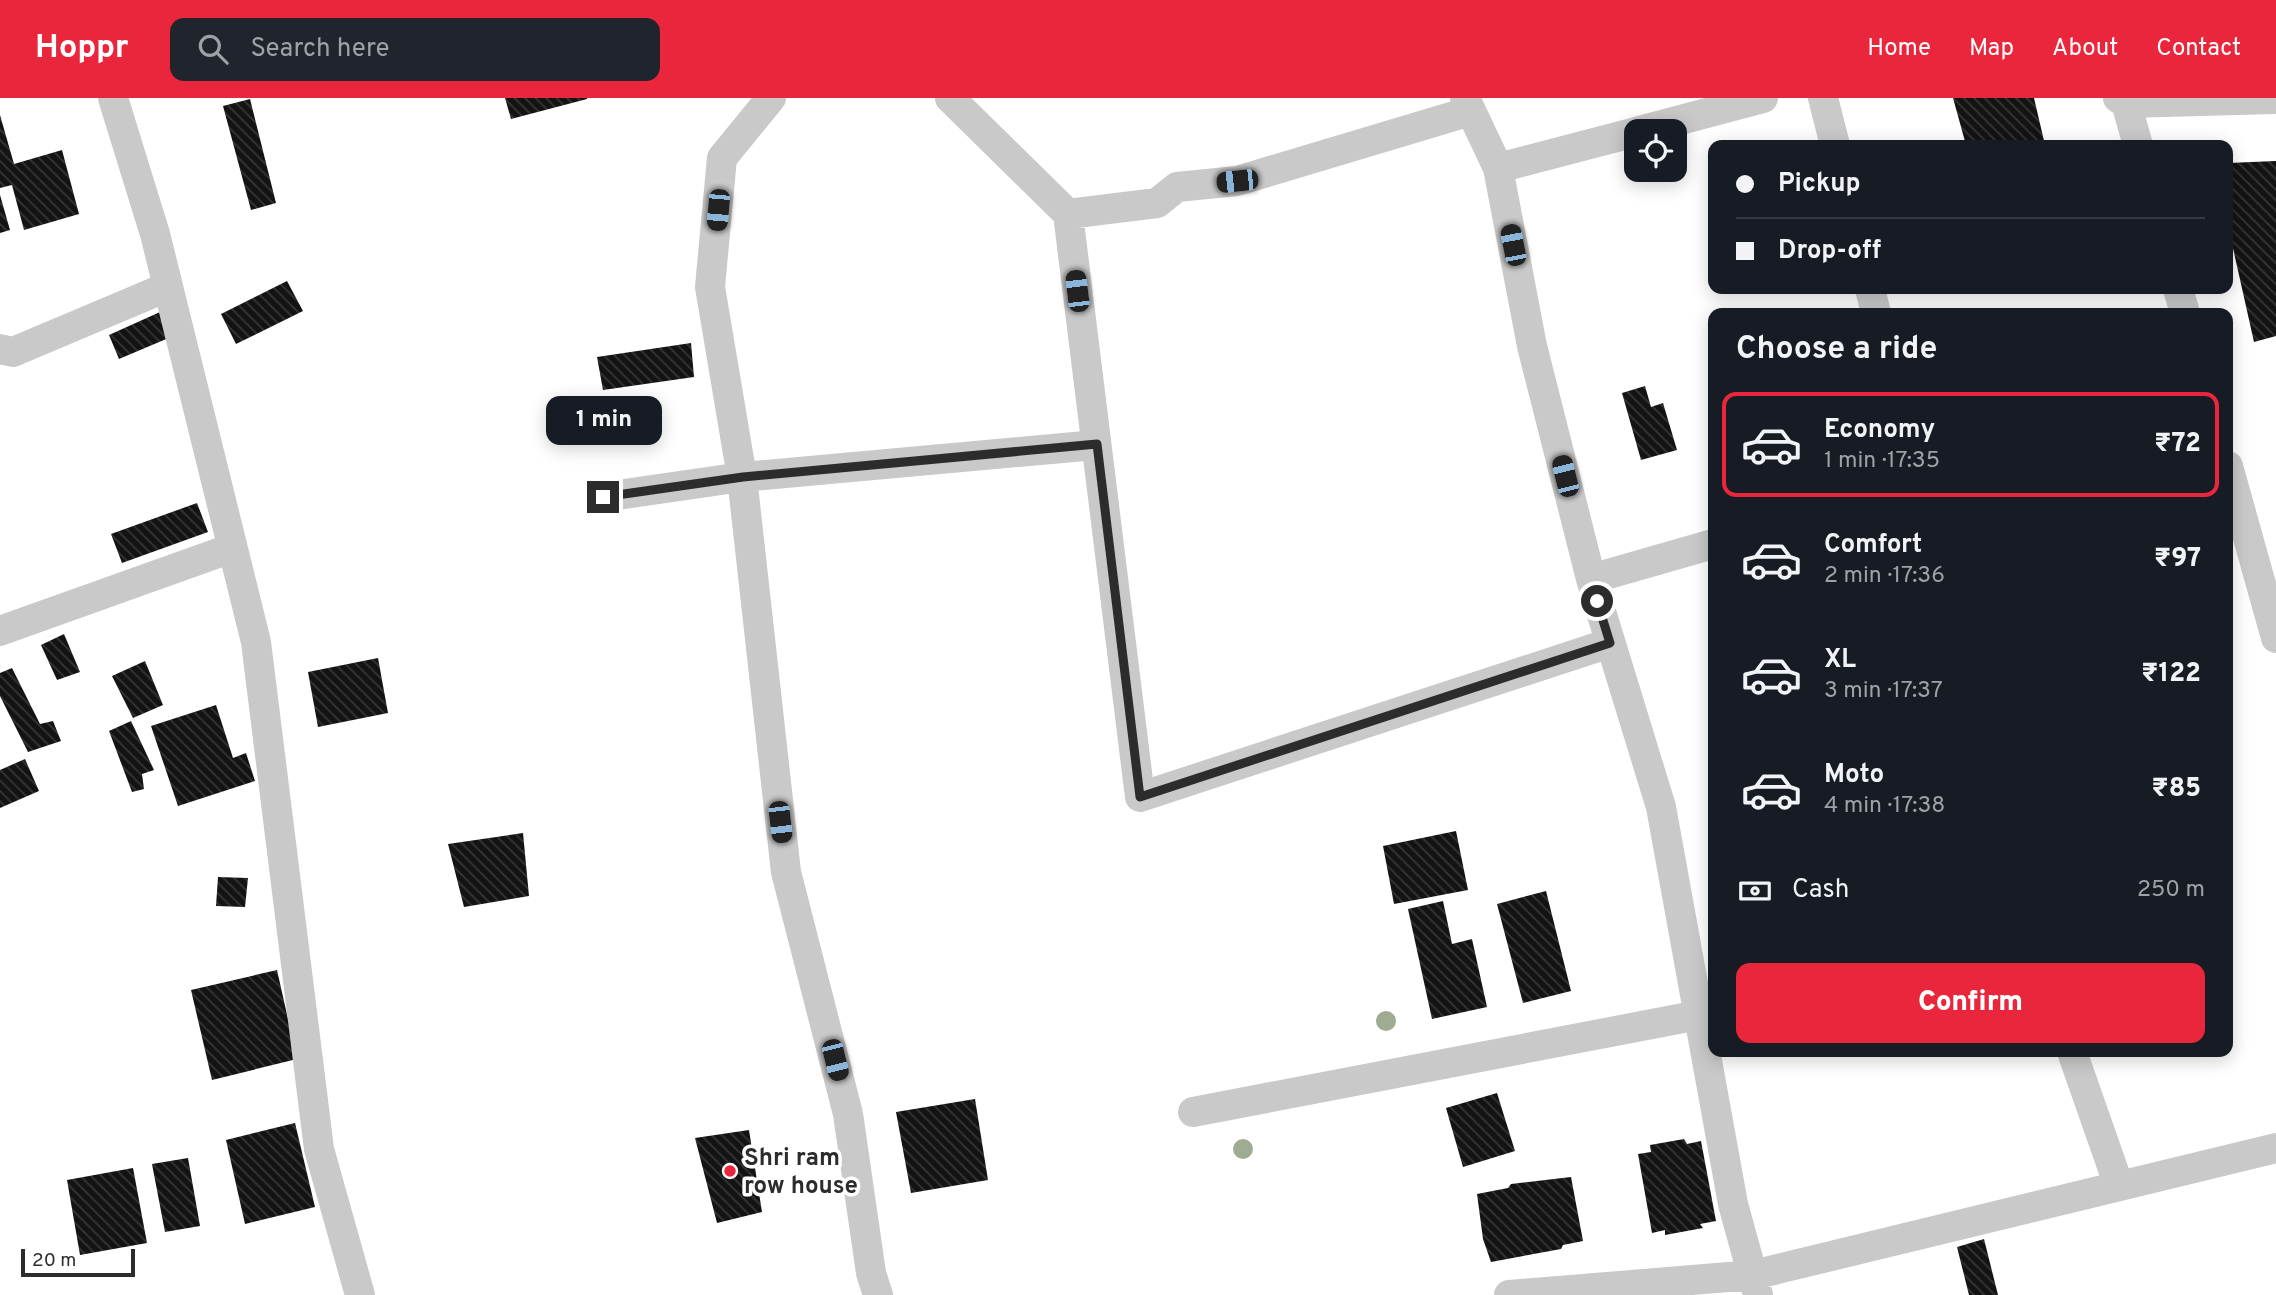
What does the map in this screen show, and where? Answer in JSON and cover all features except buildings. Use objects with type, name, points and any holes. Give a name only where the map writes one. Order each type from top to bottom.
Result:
[{"type":"street","points":[[113,98],[155,234],[256,642],[318,1149],[358,1295]]},
{"type":"street","points":[[771,98],[722,158],[710,288],[743,477],[786,872],[848,1114],[871,1273],[878,1295]]},
{"type":"street","points":[[950,98],[1068,214],[1140,797],[1610,643]]},
{"type":"street","points":[[1685,119],[1763,98]]},
{"type":"street","points":[[1823,98],[1834,140]]},
{"type":"street","points":[[2136,140],[2122,100],[2276,99]]},
{"type":"street","points":[[1068,214],[1157,203],[1177,187],[1237,181],[1468,104],[1498,168],[1532,346],[1591,579],[1661,807],[1706,1015],[1193,1112]]},
{"type":"street","points":[[1498,168],[1624,135]]},
{"type":"street","points":[[0,349],[13,352],[167,287]]},
{"type":"street","points":[[603,497],[743,477],[1097,444]]},
{"type":"street","points":[[2233,484],[2276,638]]},
{"type":"street","points":[[1591,579],[1708,545]]},
{"type":"street","points":[[0,631],[232,548]]},
{"type":"street","points":[[1712,1057],[1733,1204],[1756,1285]]},
{"type":"street","points":[[2074,1057],[2119,1186]]},
{"type":"street","points":[[1509,1295],[1756,1285],[2119,1186],[2276,1148]]},
{"type":"place","name":"Shri ram row house","points":[[730,1171]]},
{"type":"route","points":[[603,497],[743,477],[1097,444],[1140,797],[1610,643],[1597,601]]}]
